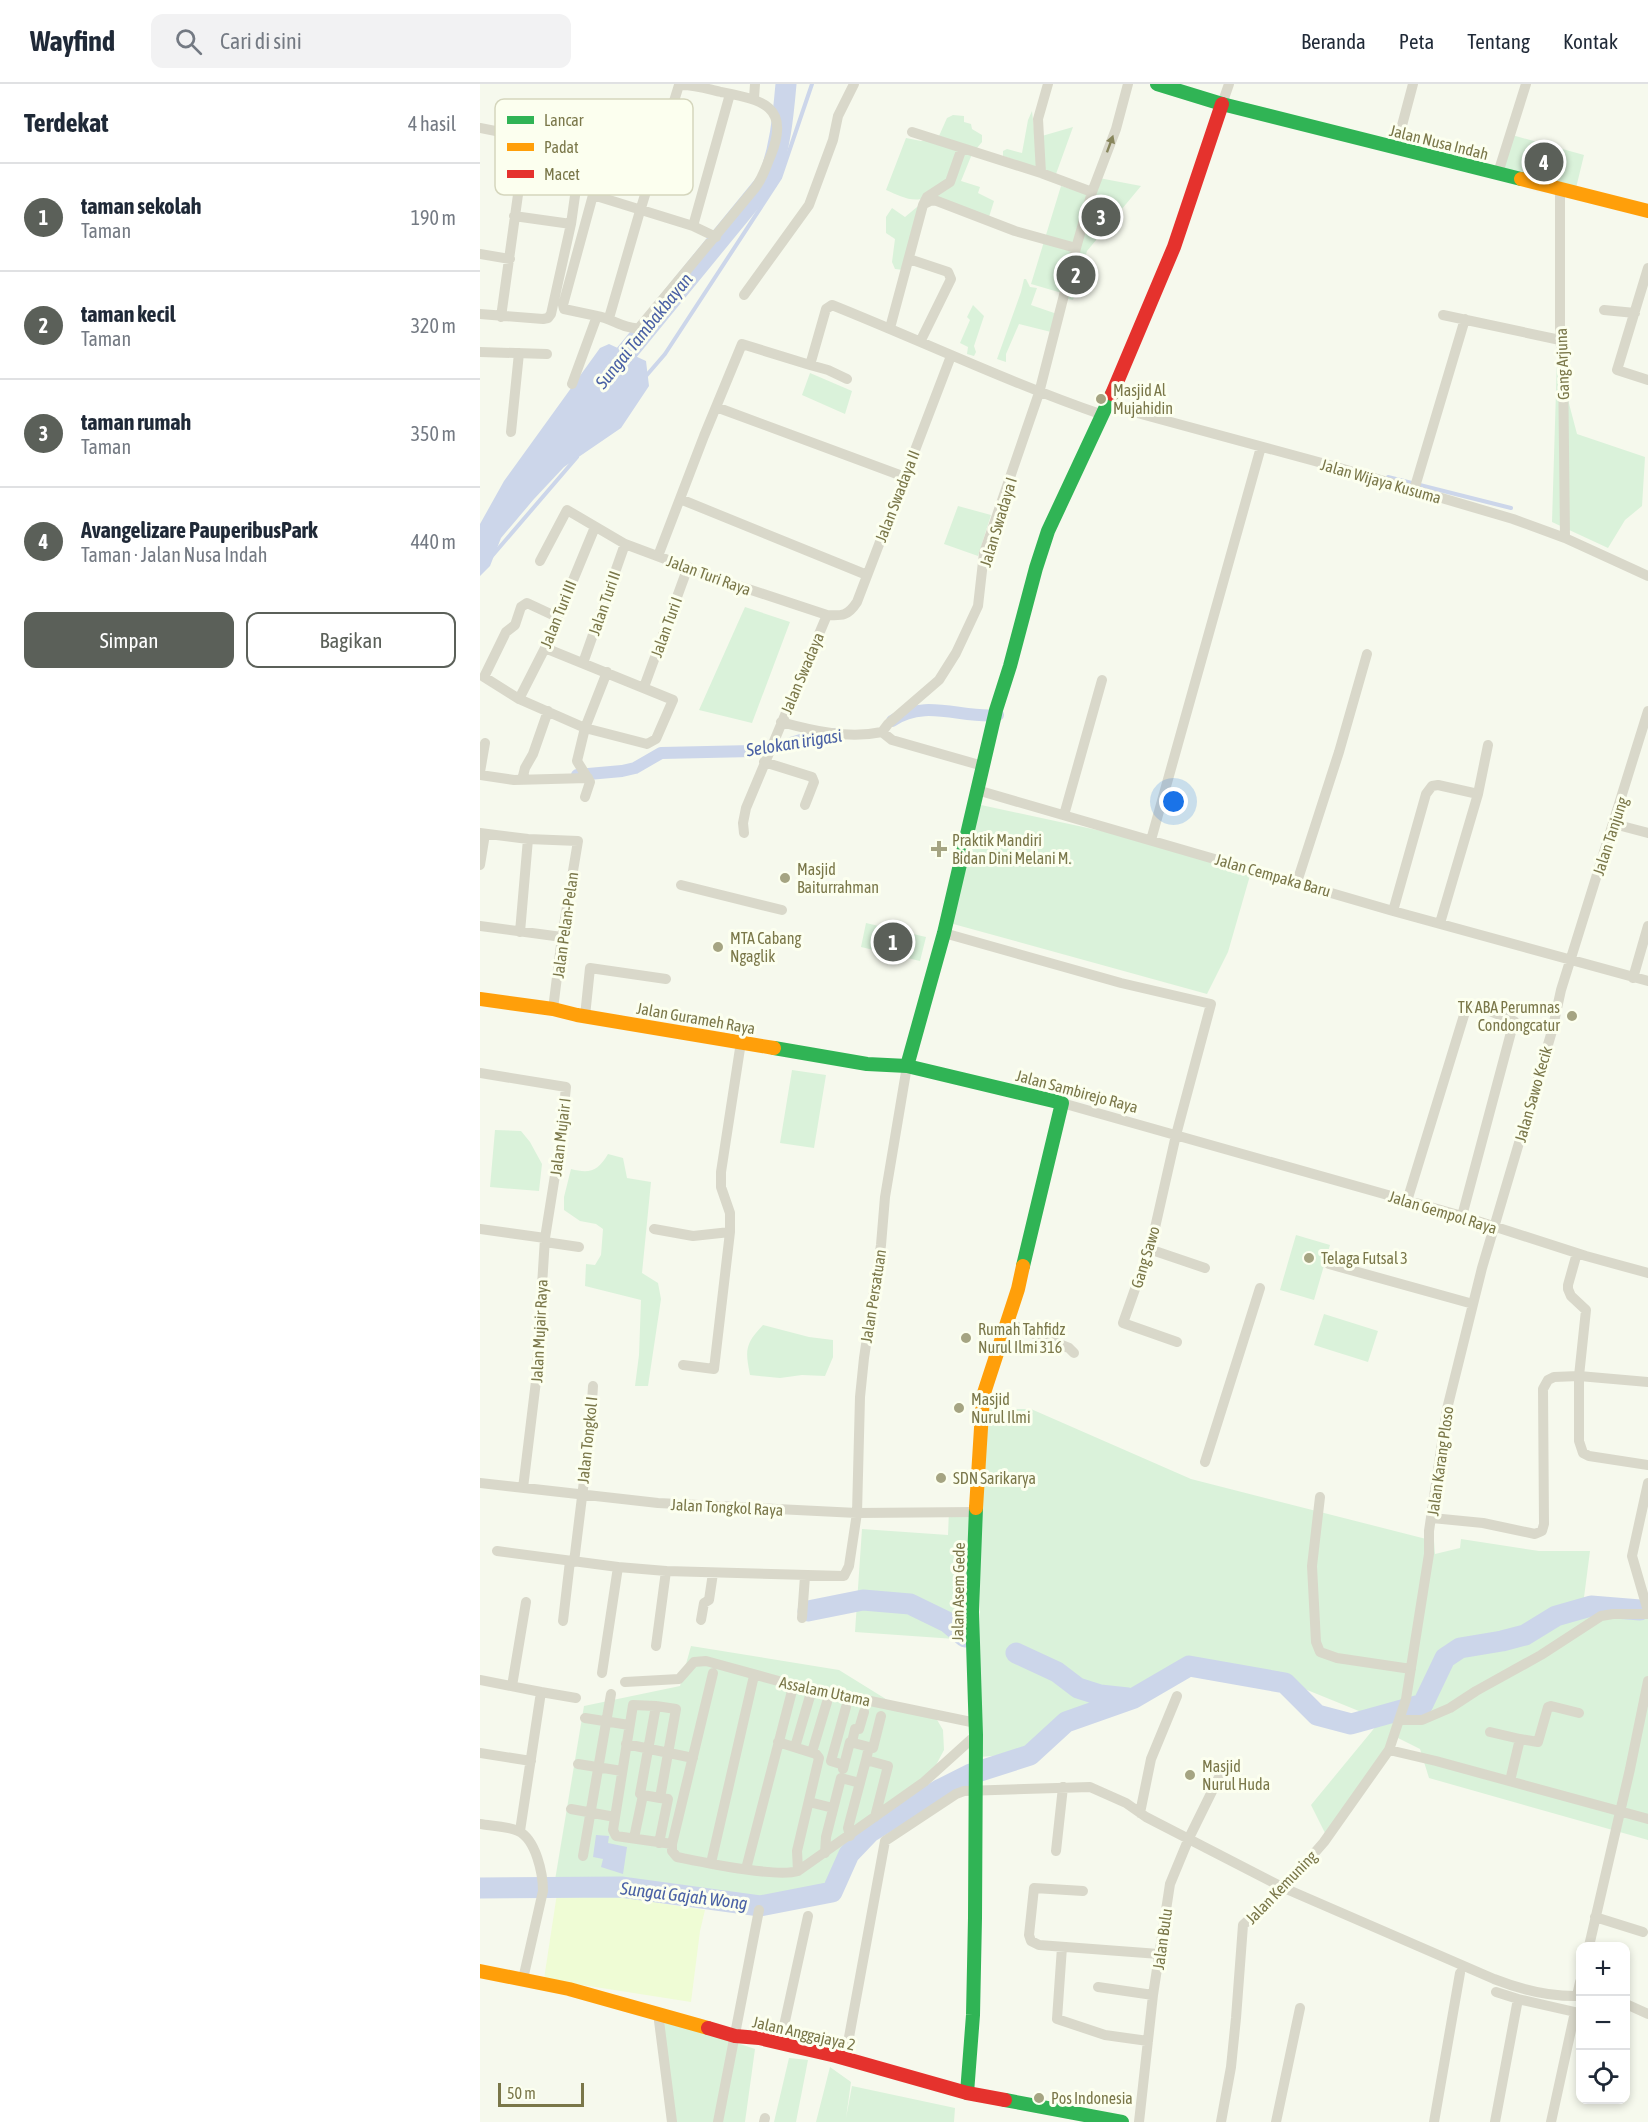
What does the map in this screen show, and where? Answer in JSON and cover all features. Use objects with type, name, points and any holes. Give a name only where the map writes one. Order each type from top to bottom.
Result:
[{"type":"street","points":[[754,98],[755,84]]},
{"type":"street","points":[[744,294],[809,204],[833,140],[838,116],[854,84]]},
{"type":"street","points":[[1041,173],[1038,118],[1048,84]]},
{"type":"street","name":"Jalan Swadaya I","points":[[882,732],[888,724],[939,680],[961,644],[978,606],[984,553],[1039,393],[1092,192],[1116,129],[1128,84]]},
{"type":"street","name":"Jalan Nusa Indah","points":[[1157,84],[1222,104],[1648,211]]},
{"type":"street","points":[[906,1073],[944,933],[983,766],[1048,531],[1106,410],[1174,247],[1229,84]]},
{"type":"street","points":[[1396,148],[1413,84]]},
{"type":"street","points":[[1498,173],[1526,84]]},
{"type":"street","points":[[676,99],[679,86],[730,94],[754,98],[775,115],[778,135],[759,183],[716,237],[639,328],[632,328],[609,318],[563,307],[593,195],[693,226],[716,237]]},
{"type":"street","points":[[693,226],[730,94]]},
{"type":"street","points":[[480,128],[495,131]]},
{"type":"street","points":[[912,132],[1041,173],[1092,192]]},
{"type":"street","points":[[890,328],[923,205],[927,197],[950,182],[962,148]]},
{"type":"street","name":"Gang Arjuna","points":[[1560,189],[1560,340],[1563,359],[1565,538]]},
{"type":"street","points":[[501,317],[517,195]]},
{"type":"street","points":[[480,314],[548,318],[551,314],[571,224],[575,195]]},
{"type":"street","points":[[609,318],[645,195]]},
{"type":"street","points":[[923,205],[937,201],[1015,231],[1076,248]]},
{"type":"street","points":[[514,216],[571,224]]},
{"type":"street","points":[[480,254],[510,259]]},
{"type":"street","points":[[909,259],[948,272],[951,279],[921,340]]},
{"type":"street","points":[[1648,268],[1617,370],[1648,380]]},
{"type":"street","name":"Jalan Wijaya Kusuma","points":[[810,365],[828,306],[832,305],[921,340],[951,356],[1039,393],[1261,447],[1513,519],[1565,538],[1648,576]]},
{"type":"street","points":[[1604,310],[1635,313]]},
{"type":"street","points":[[1443,315],[1560,340]]},
{"type":"street","points":[[572,384],[597,316]]},
{"type":"street","points":[[1414,490],[1466,319]]},
{"type":"street","points":[[658,556],[742,344],[828,370],[847,379]]},
{"type":"street","points":[[480,354],[547,354]]},
{"type":"street","points":[[511,432],[519,354]]},
{"type":"street","name":"Jalan Swadaya II","points":[[827,615],[843,616],[850,612],[857,602],[951,356]]},
{"type":"street","points":[[716,407],[905,477]]},
{"type":"street","points":[[1151,840],[1261,447]]},
{"type":"street","points":[[680,499],[867,575]]},
{"type":"street","name":"Jalan Turi Raya","points":[[540,561],[567,510],[625,544],[724,581],[827,615]]},
{"type":"street","name":"Jalan Turi III","points":[[519,699],[545,648],[595,527]]},
{"type":"street","name":"Jalan Turi II","points":[[583,663],[625,544]]},
{"type":"street","name":"Jalan Turi I","points":[[644,687],[688,567]]},
{"type":"street","points":[[545,648],[673,700],[656,739],[647,744],[585,728],[519,699],[484,677],[506,632],[515,625],[521,607],[527,603],[557,617]]},
{"type":"street","name":"Jalan Swadaya","points":[[744,833],[746,808],[827,615]]},
{"type":"street","points":[[1297,882],[1368,654]]},
{"type":"street","points":[[585,797],[590,783],[577,761],[585,728],[607,672]]},
{"type":"street","points":[[1064,815],[1102,680]]},
{"type":"street","points":[[520,778],[533,754],[548,711]]},
{"type":"street","name":"Jalan Tanjung","points":[[1570,960],[1648,711]]},
{"type":"street","points":[[781,722],[819,732],[866,735],[882,732],[892,740],[983,766]]},
{"type":"street","points":[[485,743],[480,773],[520,778],[587,776]]},
{"type":"street","points":[[1440,923],[1478,794],[1488,745]]},
{"type":"street","points":[[765,761],[812,777],[814,782],[805,805]]},
{"type":"street","points":[[1393,911],[1429,789],[1438,785],[1478,794]]},
{"type":"street","name":"Jalan Cempaka Baru","points":[[977,790],[1508,944],[1648,981]]},
{"type":"street","points":[[1614,824],[1648,833]]},
{"type":"street","points":[[480,865],[482,834],[528,839],[520,932]]},
{"type":"street","name":"Jalan Pelan-Pelan","points":[[528,839],[578,841],[553,1009]]},
{"type":"street","points":[[681,885],[782,910]]},
{"type":"street","points":[[480,926],[562,937]]},
{"type":"street","points":[[1633,978],[1647,931]]},
{"type":"street","name":"Gang Sawo","points":[[944,933],[1121,983],[1211,1004],[1149,1249],[1123,1323],[1177,1342]]},
{"type":"street","name":"Jalan Sawo Kecik","points":[[1494,1227],[1552,1031],[1570,960]]},
{"type":"street","points":[[585,1016],[590,968],[666,979]]},
{"type":"street","name":"Jalan Gurameh Raya","points":[[480,999],[553,1009],[906,1073]]},
{"type":"street","points":[[1407,1201],[1466,1012],[1470,1008],[1480,1007],[1514,1021],[1462,1216]]},
{"type":"street","points":[[683,1365],[714,1369],[730,1232],[730,1213],[721,1187],[721,1172],[741,1042]]},
{"type":"street","name":"Jalan Mujair I","points":[[480,1073],[566,1087],[560,1144],[545,1240]]},
{"type":"street","name":"Jalan Sambirejo Raya","points":[[906,1073],[1062,1103],[1238,1153]]},
{"type":"street","name":"Jalan Persatuan","points":[[805,1576],[844,1576],[849,1566],[857,1513],[860,1397],[864,1358],[881,1245],[885,1197],[906,1073]]},
{"type":"street","name":"Jalan Asem Gede","points":[[966,2093],[973,2015],[976,1785],[972,1612],[983,1396],[1018,1289],[1062,1103]]},
{"type":"street","name":"Jalan Gempol Raya","points":[[1238,1153],[1462,1216],[1648,1273]]},
{"type":"street","name":"Jalan Karang Ploso","points":[[1401,1716],[1406,1699],[1429,1554],[1431,1518],[1447,1409],[1494,1227]]},
{"type":"street","points":[[654,1228],[693,1236],[730,1232]]},
{"type":"street","points":[[480,1230],[579,1247]]},
{"type":"street","name":"Jalan Mujair Raya","points":[[523,1488],[536,1381],[545,1240]]},
{"type":"street","points":[[1149,1249],[1205,1268]]},
{"type":"street","points":[[1577,1253],[1568,1285],[1571,1296],[1586,1310],[1579,1376],[1579,1441],[1584,1453],[1589,1456],[1648,1465]]},
{"type":"street","points":[[1329,1264],[1473,1304]]},
{"type":"street","points":[[1205,1462],[1260,1288]]},
{"type":"street","points":[[1008,1323],[1070,1348],[1074,1353]]},
{"type":"street","points":[[1431,1518],[1483,1523],[1531,1533],[1542,1531],[1544,1520],[1543,1389],[1548,1380],[1554,1377],[1579,1376],[1648,1382]]},
{"type":"street","name":"Jalan Tongkol I","points":[[563,1621],[590,1432],[593,1386]]},
{"type":"street","name":"Jalan Tongkol Raya","points":[[480,1483],[658,1503],[857,1513],[976,1512]]},
{"type":"street","points":[[1401,1716],[1422,1720],[1450,1708],[1476,1691],[1541,1656],[1600,1616],[1647,1609],[1632,1556],[1648,1483]]},
{"type":"street","points":[[1320,1497],[1312,1566],[1316,1642],[1320,1652],[1336,1658],[1411,1669]]},
{"type":"street","points":[[497,1551],[666,1571],[805,1576],[802,1618]]},
{"type":"street","points":[[602,1673],[618,1567]]},
{"type":"street","points":[[656,1646],[666,1571]]},
{"type":"street","points":[[701,1620],[704,1604],[709,1600],[713,1573]]},
{"type":"street","points":[[512,1686],[526,1602]]},
{"type":"street","name":"Assalam Utama","points":[[625,1682],[682,1678],[694,1662],[706,1660],[976,1735]]},
{"type":"street","points":[[713,1673],[672,1844],[672,1851],[677,1857],[746,1869],[784,1873],[798,1871],[924,1782],[976,1735]]},
{"type":"street","points":[[480,1680],[576,1698]]},
{"type":"street","points":[[711,1863],[753,1680]]},
{"type":"street","points":[[1590,1942],[1648,1681]]},
{"type":"street","points":[[746,1869],[792,1690]]},
{"type":"street","points":[[520,1831],[541,1692]]},
{"type":"street","points":[[583,1856],[611,1694]]},
{"type":"street","points":[[795,1747],[810,1696]]},
{"type":"street","points":[[1140,1813],[1151,1759],[1177,1696]]},
{"type":"street","points":[[798,1871],[797,1851],[809,1802],[815,1755],[827,1702]]},
{"type":"street","points":[[660,1798],[676,1709],[633,1705],[613,1830],[615,1835],[672,1844]]},
{"type":"street","points":[[634,1838],[656,1706]]},
{"type":"street","points":[[1490,1732],[1538,1742],[1547,1708],[1550,1706],[1580,1713]]},
{"type":"street","points":[[831,1761],[845,1712],[852,1717],[850,1727],[855,1729]]},
{"type":"street","points":[[855,1729],[859,1729],[864,1712]]},
{"type":"street","points":[[852,1742],[873,1748],[881,1716]]},
{"type":"street","name":"Jalan Kemuning","points":[[1221,2122],[1235,2028],[1243,1925],[1284,1888],[1328,1837],[1389,1750],[1401,1716]]},
{"type":"street","points":[[585,1718],[629,1725]]},
{"type":"street","points":[[825,1853],[826,1837],[833,1808],[855,1729]]},
{"type":"street","points":[[1510,1781],[1520,1739]]},
{"type":"street","points":[[778,1742],[844,1765]]},
{"type":"street","points":[[626,1744],[693,1758]]},
{"type":"street","points":[[850,1836],[848,1828],[869,1747]]},
{"type":"street","points":[[1389,1750],[1648,1819]]},
{"type":"street","points":[[480,1753],[531,1761]]},
{"type":"street","points":[[866,1760],[888,1766],[875,1817]]},
{"type":"street","points":[[578,1764],[622,1771]]},
{"type":"street","name":"Jalan Bulu","points":[[1138,2122],[1153,1995],[1170,1884],[1189,1838],[1224,1767]]},
{"type":"street","points":[[841,1778],[860,1783]]},
{"type":"street","points":[[845,2059],[865,1960],[885,1841],[956,1794],[976,1785],[1090,1787],[1126,1803],[1140,1813],[1284,1888],[1502,1982],[1521,1989],[1562,1997],[1576,1996]]},
{"type":"street","points":[[1056,1851],[1064,1787]]},
{"type":"street","points":[[619,1791],[668,1799],[659,1843]]},
{"type":"street","points":[[809,1802],[833,1808]]},
{"type":"street","points":[[571,1809],[615,1817]]},
{"type":"street","points":[[480,1824],[520,1831],[533,1846],[540,1865],[543,1891],[523,1979]]},
{"type":"street","points":[[1083,1891],[1034,1888],[1030,1939],[1039,1945],[1159,1954]]},
{"type":"street","points":[[718,2122],[759,1910]]},
{"type":"street","points":[[780,2044],[808,1916]]},
{"type":"street","points":[[1595,1917],[1643,1932]]},
{"type":"street","points":[[1062,1947],[1058,2019],[1105,2035],[1148,2041]]},
{"type":"street","name":"Jalan Anggajaya 2","points":[[480,1971],[523,1979],[658,2013],[735,2036],[759,2038],[845,2059],[966,2093],[1113,2121]]},
{"type":"street","points":[[1438,2121],[1460,1972]]},
{"type":"street","points":[[1098,1987],[1153,1995]]},
{"type":"street","points":[[1496,1992],[1518,2000],[1575,2012],[1551,2122]]},
{"type":"street","points":[[1495,2122],[1518,2000]]},
{"type":"street","points":[[1630,2006],[1648,2014]]},
{"type":"street","points":[[1276,2122],[1300,2008]]},
{"type":"street","points":[[658,2013],[672,2122]]},
{"type":"shaded area","points":[[1032,111],[1035,138],[1073,127],[1056,174],[1003,156],[1003,151],[1007,149],[1022,153],[1028,120]]},
{"type":"shaded area","points":[[953,115],[964,116],[964,122],[971,124],[972,129],[982,135],[982,142],[972,154],[961,181],[980,187],[978,193],[994,201],[989,217],[924,198],[915,200],[905,198],[886,190],[906,138],[921,141],[939,136],[947,118]]},
{"type":"shaded area","points":[[1512,135],[1584,155],[1576,188],[1503,169]]},
{"type":"shaded area","points":[[1099,178],[1141,186],[1087,251],[1073,300],[1064,298]]},
{"type":"shaded area","points":[[1061,186],[1091,195],[1062,293],[1031,284]]},
{"type":"shaded area","points":[[923,202],[904,270],[895,269],[892,262],[895,239],[886,233],[886,217],[892,208],[905,217]]},
{"type":"shaded area","points":[[1024,279],[1030,287],[1037,288],[1031,305],[1057,314],[1051,332],[1019,324],[1006,354],[1006,362],[997,359]]},
{"type":"shaded area","points":[[973,305],[984,316],[974,346],[976,352],[974,356],[967,354],[968,347],[960,343],[970,320],[967,317]]},
{"type":"shaded area","points":[[1557,358],[1577,434],[1645,457],[1642,506],[1625,520],[1608,548],[1552,522]]},
{"type":"shaded area","points":[[810,373],[852,391],[845,414],[802,395]]},
{"type":"shaded area","points":[[958,506],[991,515],[978,556],[944,544]]},
{"type":"shaded area","points":[[745,607],[790,622],[752,723],[699,710]]},
{"type":"shaded area","points":[[981,805],[1148,841],[1251,872],[1228,952],[1207,994],[946,922]]},
{"type":"shaded area","points":[[866,923],[926,937],[920,961],[861,947]]},
{"type":"shaded area","points":[[792,1070],[826,1075],[814,1148],[780,1143]]},
{"type":"shaded area","points":[[495,1130],[521,1131],[530,1142],[542,1164],[539,1191],[490,1187]]},
{"type":"shaded area","points":[[608,1154],[623,1158],[627,1178],[651,1182],[642,1273],[658,1283],[661,1299],[648,1386],[635,1386],[639,1355],[641,1300],[585,1286],[586,1264],[595,1265],[601,1255],[603,1229],[596,1224],[580,1221],[564,1210],[564,1197],[571,1169],[593,1170]]},
{"type":"shaded area","points":[[1296,1235],[1330,1245],[1314,1300],[1280,1290]]},
{"type":"shaded area","points":[[1324,1314],[1378,1331],[1368,1362],[1314,1345]]},
{"type":"shaded area","points":[[763,1325],[809,1337],[833,1340],[833,1357],[825,1376],[802,1375],[780,1378],[750,1375],[747,1359],[748,1348],[753,1337]]},
{"type":"shaded area","points":[[981,1409],[1031,1409],[1191,1479],[1434,1541],[1435,1554],[1460,1548],[1461,1539],[1539,1551],[1590,1551],[1583,1605],[1591,1606],[1584,1610],[1648,1617],[1648,1840],[1429,1778],[1420,1749],[1398,1738],[1327,1837],[1311,1805],[1381,1720],[1285,1681],[1187,1658],[1134,1698],[1065,1720],[1029,1753],[979,1757]]},
{"type":"shaded area","points":[[949,1510],[973,1514],[970,1610],[957,1612],[955,1639],[855,1632],[862,1529],[948,1535]]},
{"type":"shaded area","points":[[691,1646],[839,1670],[889,1701],[936,1718],[943,1730],[944,1750],[936,1765],[892,1813],[870,1831],[849,1854],[832,1892],[760,1906],[555,1880],[584,1706],[680,1686]]},
{"type":"shaded area","points":[[656,2016],[755,2049],[745,2122],[673,2122]]},
{"type":"shaded area","points":[[789,2058],[808,2060],[796,2122],[774,2122]]},
{"type":"shaded area","points":[[830,2067],[851,2082],[846,2118],[852,2086],[955,2108],[954,2122],[816,2122]]},
{"type":"sand","points":[[558,1887],[705,1910],[691,2002],[544,1979]]},
{"type":"water","points":[[609,344],[646,361],[649,386],[621,428],[564,467],[534,499],[501,538],[490,566],[480,576],[480,524],[504,481],[600,348]]},
{"type":"water","points":[[596,1835],[609,1836],[608,1843],[627,1847],[623,1874],[601,1867],[603,1859],[593,1857]]},
{"type":"waterway","name":"Sungai Tambakbayan","points":[[610,373],[768,180],[778,145],[786,84]]},
{"type":"waterway","points":[[646,376],[665,354],[780,178],[812,84]]},
{"type":"waterway","points":[[492,556],[577,457]]},
{"type":"waterway","points":[[1388,477],[1511,508]]},
{"type":"waterway","name":"Selokan irigasi","points":[[892,721],[905,714],[931,710],[998,715]]},
{"type":"waterway","name":"Selokan irigasi","points":[[577,775],[635,768],[661,753],[753,751],[834,734]]},
{"type":"waterway","points":[[808,1611],[863,1600],[910,1604],[947,1622],[965,1637]]},
{"type":"waterway","name":"Sungai Gajah Wong","points":[[480,1888],[621,1887],[760,1906],[832,1892],[849,1854],[870,1832],[939,1790],[971,1774],[1030,1755],[1066,1722],[1134,1698],[1189,1666],[1285,1683],[1317,1715],[1351,1724],[1423,1704],[1445,1658],[1460,1648],[1525,1635],[1556,1616],[1591,1606],[1640,1610]]},
{"type":"waterway","points":[[1016,1653],[1057,1672],[1078,1688],[1100,1695],[1128,1698]]},
{"type":"traffic: fast","points":[[1157,84],[1222,104],[1521,179]]},
{"type":"traffic: fast","points":[[907,1066],[944,933],[996,710],[1036,568],[1048,531],[1112,394]]},
{"type":"traffic: fast","points":[[774,1048],[867,1064],[907,1066],[1062,1103],[1023,1266]]},
{"type":"traffic: fast","points":[[967,2093],[973,2015],[975,1918],[976,1735],[972,1612],[976,1508]]},
{"type":"traffic: fast","points":[[1005,2100],[1122,2122]]},
{"type":"traffic: slow","points":[[1521,179],[1648,211]]},
{"type":"traffic: slow","points":[[480,999],[553,1009],[774,1048]]},
{"type":"traffic: slow","points":[[976,1508],[983,1396],[1018,1289],[1023,1266]]},
{"type":"traffic: slow","points":[[480,1971],[569,1989],[708,2028]]},
{"type":"traffic: jam","points":[[1112,394],[1174,247],[1222,104]]},
{"type":"traffic: jam","points":[[708,2028],[735,2036],[759,2038],[836,2056],[967,2093],[1005,2100]]},
{"type":"place","name":"Avangelizare PauperibusPark","points":[[1544,162]]},
{"type":"place","name":"taman rumah","points":[[1101,217]]},
{"type":"place","name":"taman kecil","points":[[1076,275]]},
{"type":"place","name":"Masjid Al Mujahidin","points":[[1101,399]]},
{"type":"place","name":"Praktik Mandiri Bidan Dini Melani M.","points":[[939,849]]},
{"type":"place","name":"Masjid Baiturrahman","points":[[785,878]]},
{"type":"place","name":"taman sekolah","points":[[893,942]]},
{"type":"place","name":"MTA Cabang Ngaglik","points":[[718,947]]},
{"type":"place","name":"TK ABA Perumnas Condongcatur","points":[[1572,1016]]},
{"type":"place","name":"Telaga Futsal 3","points":[[1309,1258]]},
{"type":"place","name":"Rumah Tahfidz Nurul Ilmi 316","points":[[966,1338]]},
{"type":"place","name":"Masjid Nurul Ilmi","points":[[959,1408]]},
{"type":"place","name":"SDN Sarikarya","points":[[941,1478]]},
{"type":"place","name":"Masjid Nurul Huda","points":[[1190,1775]]},
{"type":"place","name":"Pos Indonesia","points":[[1039,2098]]}]
